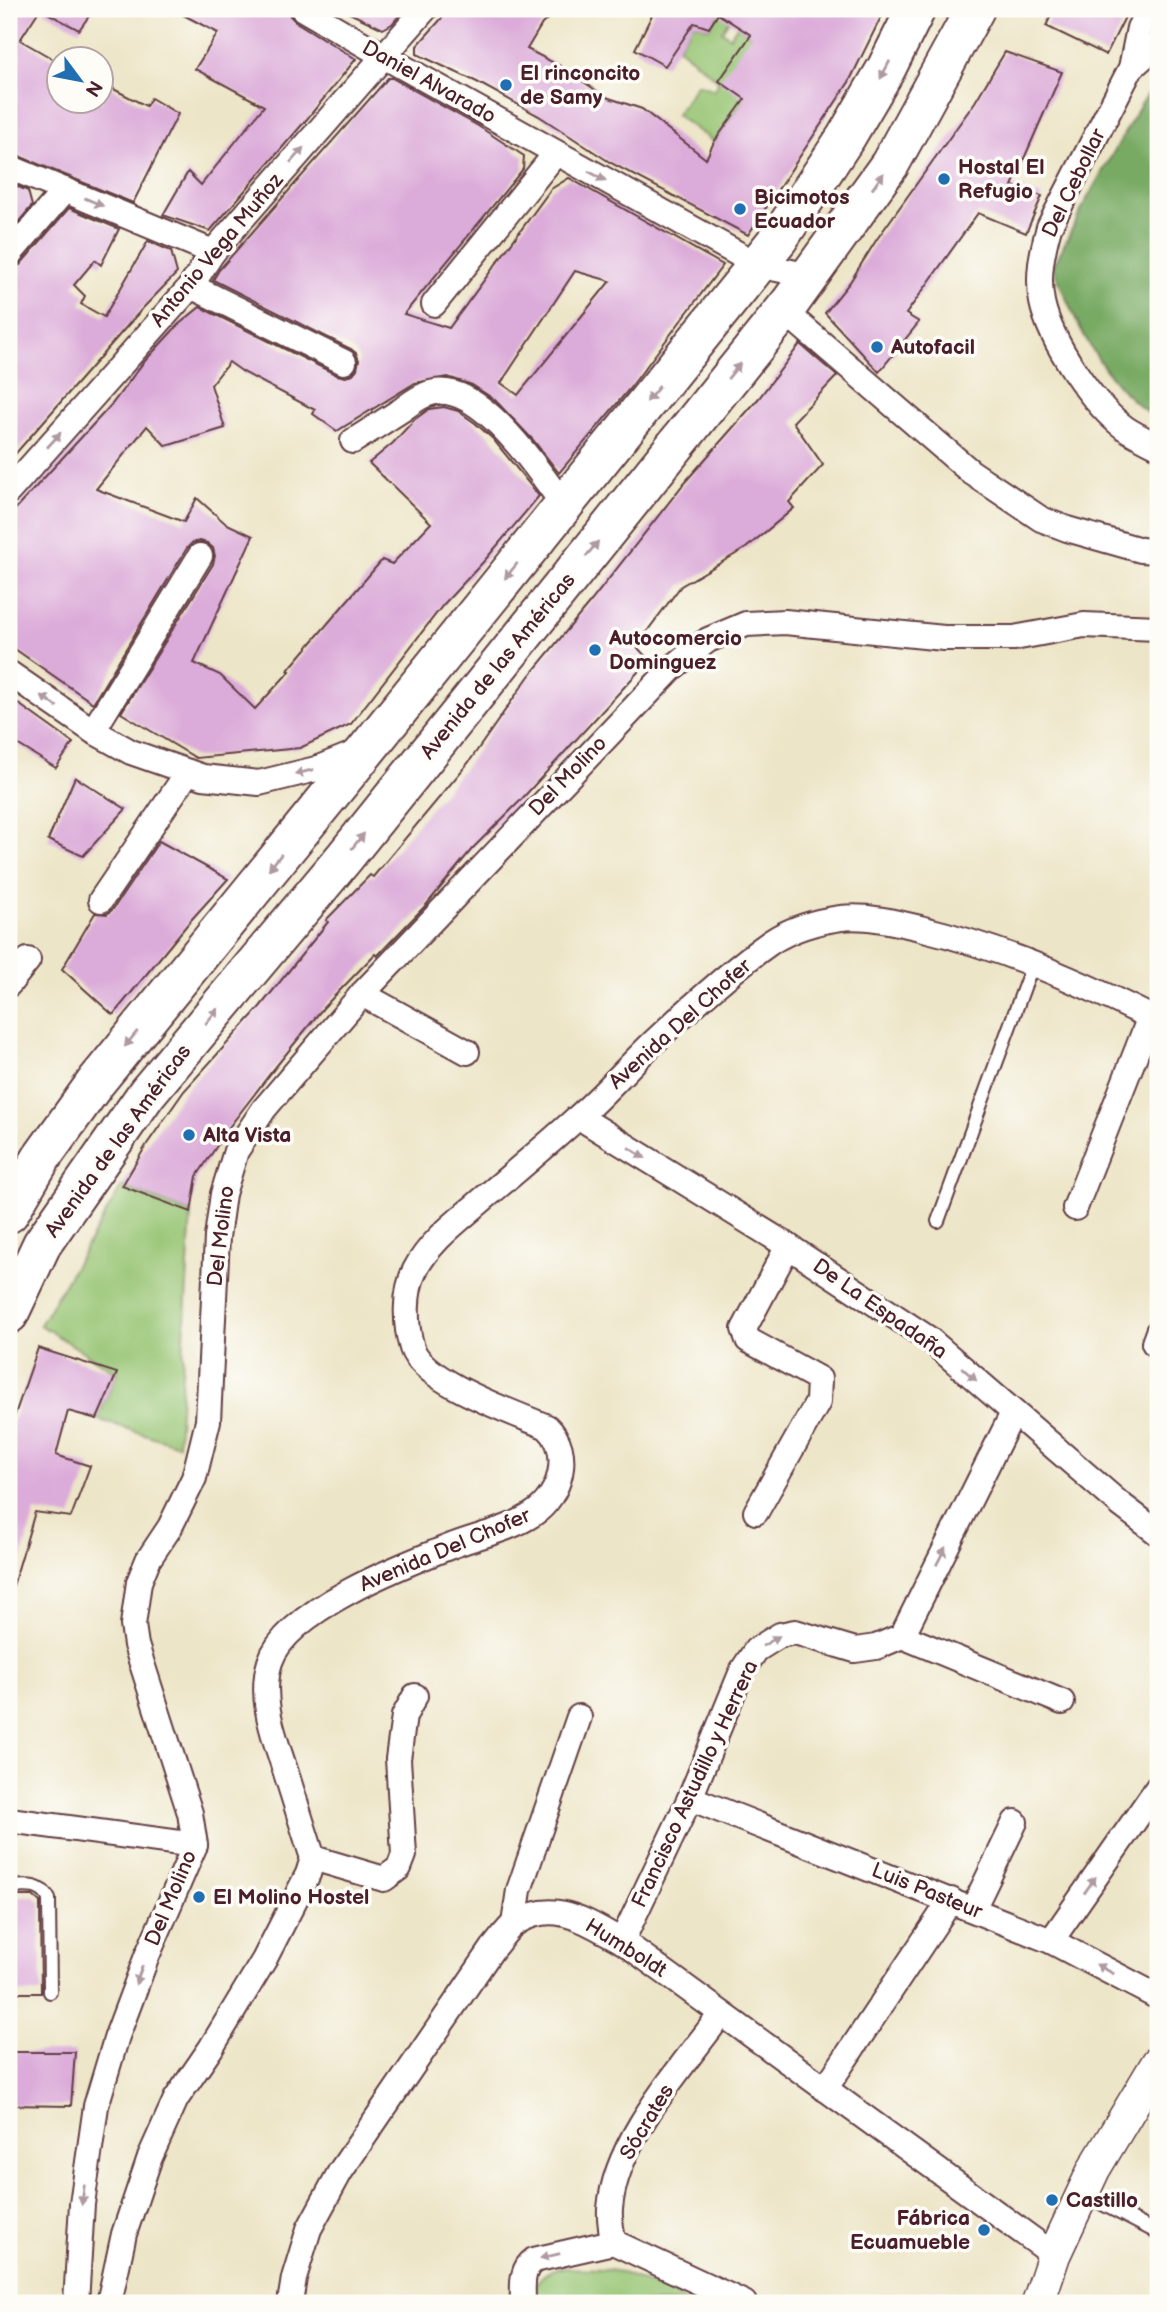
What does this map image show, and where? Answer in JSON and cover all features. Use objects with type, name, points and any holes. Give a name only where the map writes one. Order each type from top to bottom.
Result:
[{"type":"main road","points":[[9,1213],[42,1157],[96,1082],[758,265],[793,218],[846,137],[886,69],[916,9]]},
{"type":"main road","name":"Avenida de las Américas","points":[[9,1314],[42,1244],[148,1093],[344,858],[810,276],[890,164],[975,9]]},
{"type":"street","name":"Daniel Alvarado","points":[[303,9],[758,265],[810,276]]},
{"type":"street","name":"Antonio Vega Muñoz","points":[[9,491],[191,285],[213,252],[425,9]]},
{"type":"street","name":"Del Cebollar","points":[[1149,9],[1139,28],[1131,68],[1049,227],[1041,253],[1040,277],[1042,302],[1049,324],[1067,359],[1090,393],[1124,427],[1158,446]]},
{"type":"street","points":[[1131,68],[1158,44]]},
{"type":"street","points":[[434,304],[556,153]]},
{"type":"street","points":[[9,167],[213,252]]},
{"type":"street","points":[[9,255],[65,190]]},
{"type":"street","points":[[191,285],[344,362]]},
{"type":"street","points":[[783,310],[971,472],[1041,519],[1141,550],[1158,551]]},
{"type":"street","points":[[353,441],[427,394],[443,392],[459,395],[477,403],[509,434],[564,505]]},
{"type":"street","points":[[93,731],[200,556]]},
{"type":"street","name":"Del Molino","points":[[76,2303],[82,2204],[96,2106],[117,2036],[146,1956],[195,1845],[190,1813],[136,1645],[133,1625],[139,1582],[148,1560],[170,1527],[194,1478],[208,1421],[217,1237],[223,1194],[236,1151],[264,1109],[362,994],[672,668],[708,640],[746,624],[785,622],[944,638],[1014,638],[1084,625],[1158,628]]},
{"type":"street","points":[[9,673],[93,731],[131,752],[203,777],[259,783],[316,769],[368,748]]},
{"type":"street","points":[[101,901],[188,772]]},
{"type":"street","name":"Avenida Del Chofer","points":[[313,1858],[268,1712],[266,1683],[276,1645],[311,1614],[355,1588],[454,1545],[518,1523],[536,1512],[548,1500],[561,1476],[560,1446],[555,1434],[547,1427],[461,1389],[433,1373],[421,1364],[412,1349],[407,1311],[409,1288],[415,1269],[441,1235],[579,1117],[659,1037],[727,978],[771,943],[797,929],[842,918],[893,922],[971,942],[1033,963],[1154,1019]]},
{"type":"street","points":[[9,984],[29,960]]},
{"type":"street","points":[[362,994],[467,1052]]},
{"type":"street","points":[[1075,1208],[1154,1019]]},
{"type":"street","name":"De La Espadaña","points":[[579,1117],[788,1246],[929,1339],[1120,1504],[1158,1533]]},
{"type":"street","points":[[756,1512],[818,1402],[820,1390],[819,1379],[748,1340],[744,1329],[788,1246]]},
{"type":"street","points":[[1013,1413],[902,1636],[1062,1702]]},
{"type":"street","name":"Francisco Astudillo y Herrera","points":[[622,1941],[690,1798],[742,1671],[756,1650],[780,1635],[795,1632],[855,1650],[876,1647],[902,1636]]},
{"type":"street","points":[[109,2303],[124,2234],[141,2182],[176,2099],[211,2048],[264,1960],[308,1874],[313,1858],[384,1879],[398,1867],[404,1855],[398,1759],[404,1716],[415,1696]]},
{"type":"street","points":[[514,1924],[519,1890],[579,1717]]},
{"type":"street","points":[[1051,1941],[1158,1787]]},
{"type":"street","name":"Luis Pasteur","points":[[690,1798],[1051,1941],[1158,1997]]},
{"type":"street","points":[[9,1820],[195,1845]]},
{"type":"street","points":[[825,2089],[962,1904],[1015,1822]]},
{"type":"street","name":"Humboldt","points":[[290,2303],[294,2278],[309,2229],[340,2172],[493,1948],[514,1924],[542,1913],[557,1911],[579,1918],[622,1941],[1054,2255]]},
{"type":"street","name":"Sócrates","points":[[613,2242],[610,2210],[616,2179],[628,2148],[645,2118],[721,2014]]},
{"type":"street","points":[[1038,2303],[1054,2255],[1094,2169],[1158,2062]]},
{"type":"street","points":[[523,2303],[523,2276],[526,2265],[534,2260],[613,2242],[715,2297],[744,2303]]},
{"type":"lane","points":[[937,1221],[1033,963]]},
{"type":"lane","points":[[9,1887],[38,1887],[45,1891],[49,1899],[50,1992]]},
{"type":"lane","points":[[1083,2193],[1158,2233]]},
{"type":"green space","points":[[721,9],[735,10],[722,31],[730,37],[737,26],[751,35],[745,99],[714,142],[676,115],[697,84],[714,90],[719,81],[678,47],[694,23],[709,28]]},
{"type":"green space","points":[[1158,79],[1158,419],[1139,406],[1107,372],[1071,310],[1053,267],[1088,197]]},
{"type":"green space","points":[[122,1186],[191,1212],[178,1445],[97,1419],[117,1373],[40,1325]]},
{"type":"green space","points":[[559,2268],[620,2272],[680,2297],[686,2303],[532,2303],[534,2290],[542,2276]]},
{"type":"building","points":[[9,9],[40,9],[20,40],[46,55],[46,116],[116,116],[116,90],[146,106],[151,98],[178,114],[133,203],[9,152]]},
{"type":"building","points":[[40,9],[94,9],[79,30]]},
{"type":"building","points":[[172,9],[288,9],[296,22],[356,59],[210,231],[163,215],[188,172],[201,185],[264,106],[195,69],[218,33]]},
{"type":"building","points":[[341,9],[405,9],[392,24],[383,29]]},
{"type":"building","points":[[450,9],[558,9],[542,24],[527,49],[562,67],[606,97],[642,109],[706,159],[714,142],[745,99],[719,81],[751,35],[718,14],[709,28],[694,23],[665,66],[635,49],[655,9],[885,9],[849,82],[748,235],[611,163],[539,116],[477,82],[417,54],[417,46]]},
{"type":"building","points":[[1054,9],[1129,9],[1106,55],[1046,26]]},
{"type":"building","points":[[1005,52],[1062,72],[1012,186],[1042,196],[1026,233],[978,213],[906,314],[919,322],[879,372],[825,313],[850,282],[877,239],[975,102]]},
{"type":"building","points":[[388,78],[478,126],[524,156],[523,169],[404,314],[449,328],[551,189],[569,178],[723,265],[630,388],[559,473],[533,440],[495,400],[472,385],[448,377],[415,383],[337,431],[313,414],[315,410],[229,362],[211,385],[225,428],[166,446],[147,426],[96,489],[184,522],[197,498],[225,523],[253,536],[194,663],[220,675],[255,709],[382,560],[392,564],[431,523],[369,463],[393,443],[414,420],[429,409],[444,407],[458,411],[493,439],[539,496],[443,605],[351,724],[300,748],[196,758],[121,713],[213,564],[213,548],[200,541],[187,548],[93,703],[9,645],[9,516],[112,404],[143,363],[178,325],[200,307],[337,375],[346,377],[357,369],[359,360],[351,349],[213,280]],"holes":[[[575,271],[610,281],[518,395],[501,383]]]},
{"type":"building","points":[[9,183],[28,191],[32,206],[9,233]]},
{"type":"building","points":[[69,208],[119,229],[101,265],[95,260],[74,285],[85,296],[81,304],[104,317],[148,241],[171,251],[177,273],[9,461],[9,270],[20,265]]},
{"type":"building","points":[[800,344],[837,376],[793,422],[823,465],[789,502],[794,508],[746,548],[681,586],[636,646],[649,660],[519,802],[472,849],[427,904],[323,1008],[270,1074],[230,1126],[197,1176],[191,1212],[122,1186],[184,1091],[259,1008],[328,922],[326,920],[370,875],[373,877],[469,762],[529,676],[685,482],[759,398]]},
{"type":"building","points":[[9,697],[73,743],[56,768],[9,739]]},
{"type":"building","points":[[75,777],[126,809],[83,856],[48,840]]},
{"type":"building","points":[[159,841],[228,879],[113,1015],[62,969],[95,913],[107,914],[113,909]]},
{"type":"building","points":[[38,1348],[117,1373],[97,1419],[68,1411],[56,1455],[90,1466],[71,1517],[35,1512],[13,1586],[9,1585],[9,1432]]},
{"type":"building","points":[[9,1896],[33,1896],[40,1902],[41,1993],[9,1993]]},
{"type":"building","points":[[9,2052],[75,2052],[71,2106],[9,2105]]},
{"type":"place","name":"El rinconcito de Samy","points":[[506,85]]},
{"type":"place","name":"Hostal El Refugio","points":[[944,179]]},
{"type":"place","name":"Bicimotos Ecuador","points":[[740,209]]},
{"type":"place","name":"Autofacil","points":[[877,347]]},
{"type":"place","name":"Autocomercio Dominguez","points":[[595,650]]},
{"type":"place","name":"Alta Vista","points":[[189,1135]]},
{"type":"place","name":"El Molino Hostel","points":[[199,1897]]},
{"type":"place","name":"Castillo","points":[[1052,2200]]},
{"type":"place","name":"Fábrica Ecuamueble","points":[[984,2230]]}]
